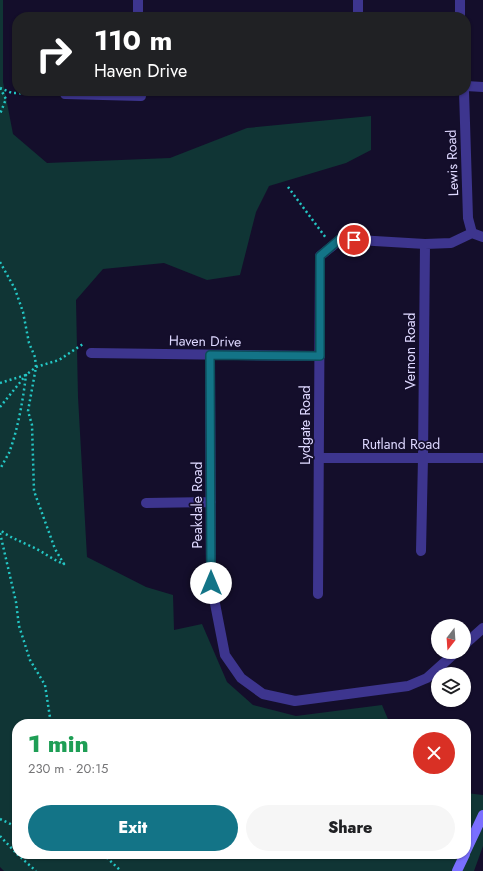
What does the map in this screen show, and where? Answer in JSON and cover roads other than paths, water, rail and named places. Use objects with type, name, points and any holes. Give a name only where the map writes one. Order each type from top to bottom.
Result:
[{"type":"street","points":[[138,0],[138,12]]},
{"type":"street","points":[[358,0],[358,12]]},
{"type":"street","points":[[460,0],[460,12]]},
{"type":"street","points":[[471,86],[483,87]]},
{"type":"street","name":"Lewis Road","points":[[464,96],[468,218],[472,233]]},
{"type":"street","points":[[424,244],[451,243],[472,233],[483,237]]},
{"type":"street","name":"Lydgate Road","points":[[318,594],[320,256],[340,239],[424,244]]},
{"type":"street","name":"Vernon Road","points":[[421,551],[424,458],[424,244]]},
{"type":"street","name":"Haven Drive","points":[[91,353],[320,356]]},
{"type":"street","name":"Peakdale Road","points":[[210,355],[211,583],[225,656],[241,678],[263,694],[295,701],[408,686],[427,678],[448,659]]},
{"type":"street","name":"Rutland Road","points":[[319,458],[483,458]]},
{"type":"street","points":[[146,503],[211,502]]},
{"type":"street","points":[[471,639],[483,628]]},
{"type":"street","points":[[471,840],[483,815]]},
{"type":"street","points":[[457,871],[463,859]]}]
